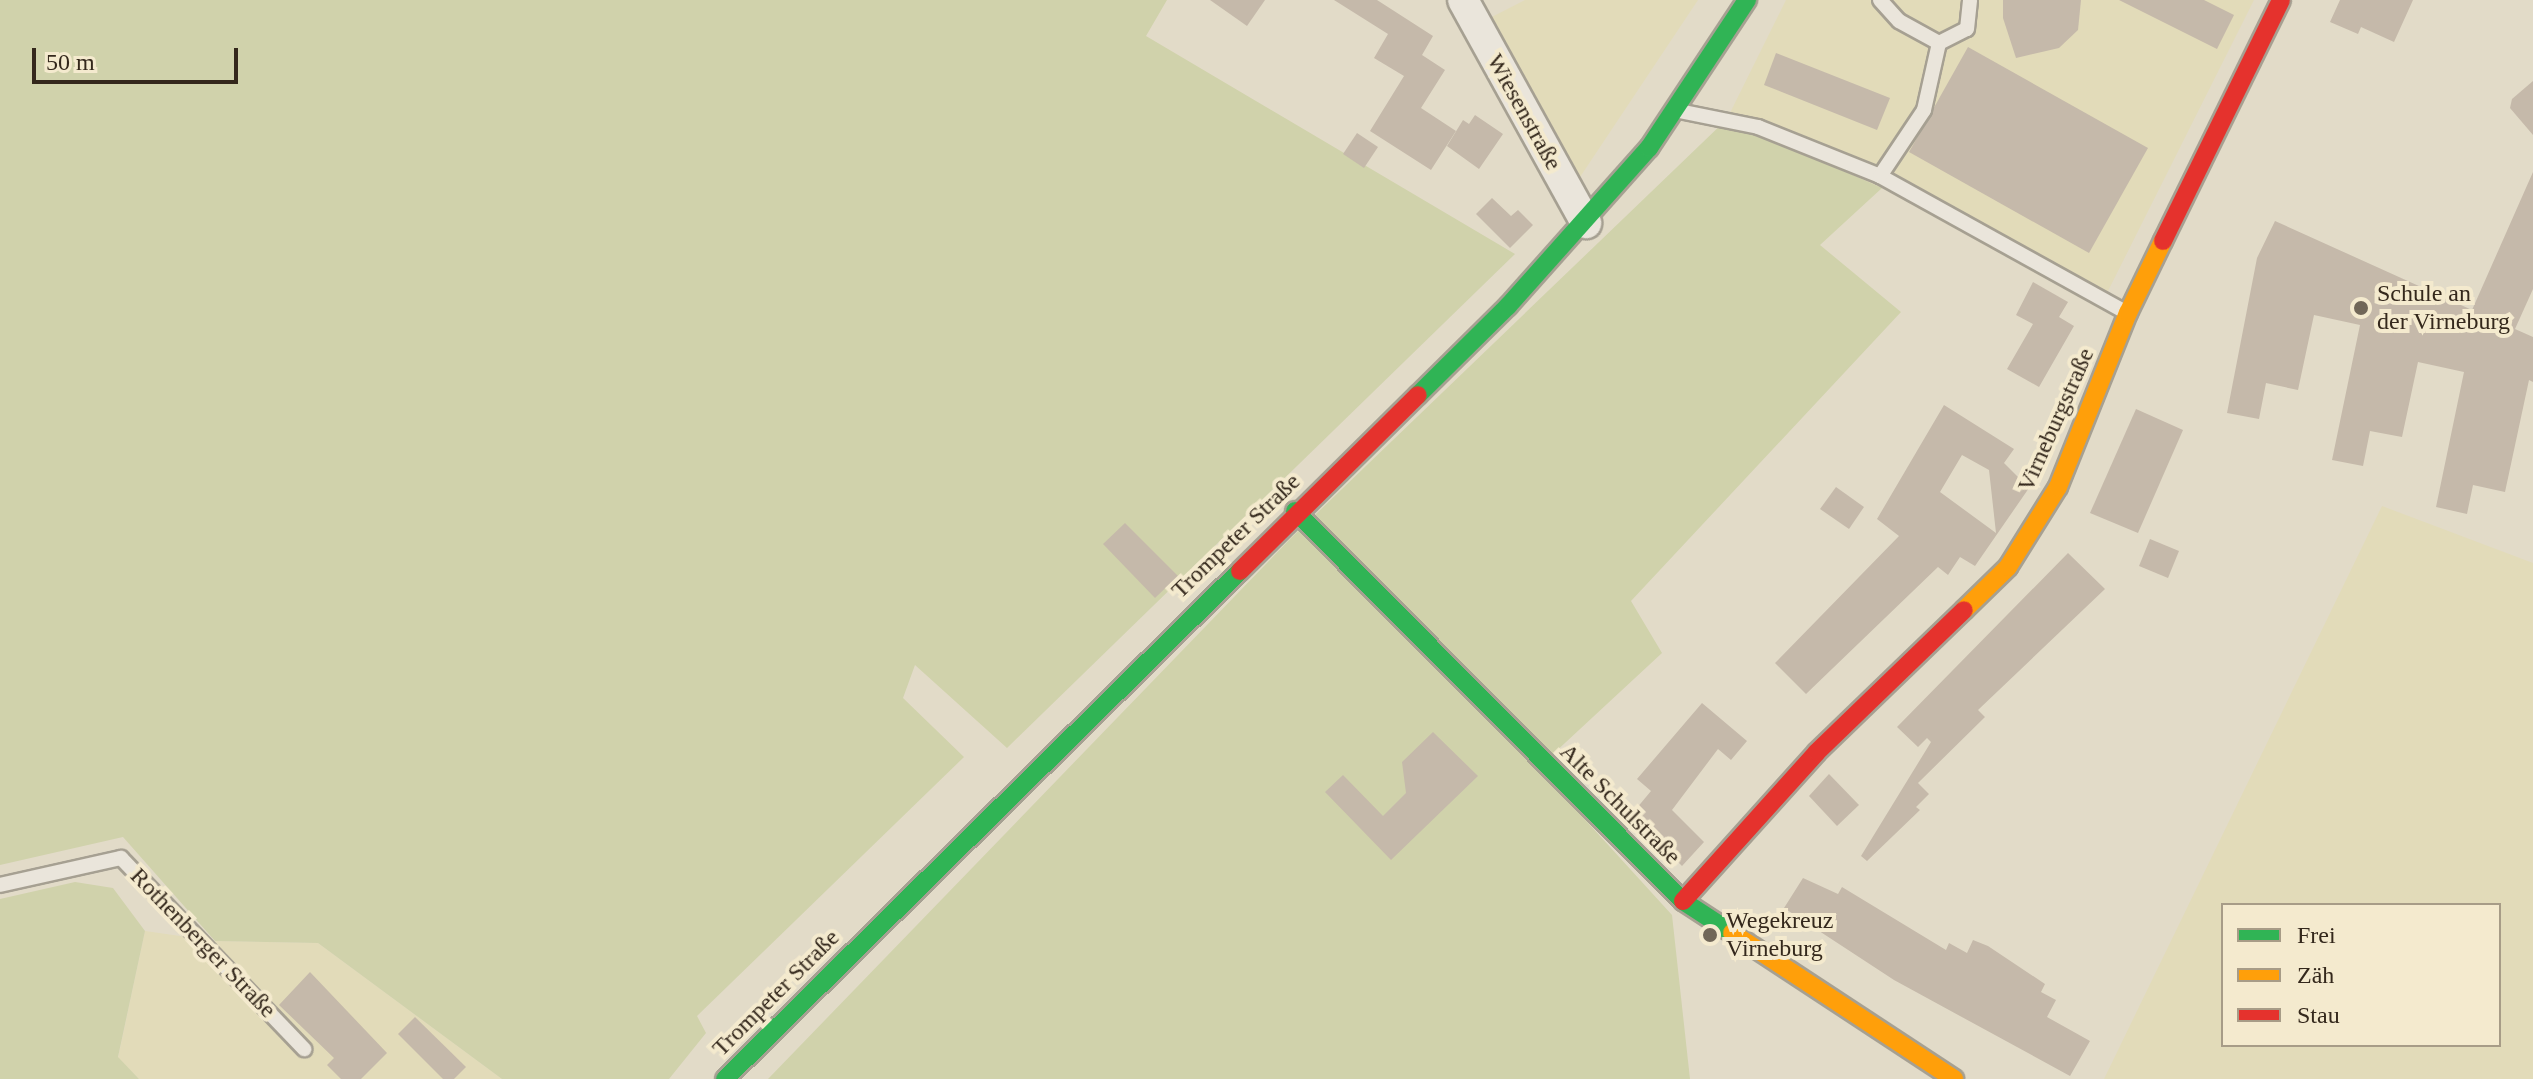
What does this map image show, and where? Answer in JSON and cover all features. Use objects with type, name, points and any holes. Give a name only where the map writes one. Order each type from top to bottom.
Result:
[{"type":"street","name":"Wiesenstraße","points":[[1463,0],[1586,223]]},
{"type":"street","name":"Trompeter Straße","points":[[725,1079],[1295,511],[1508,306],[1586,223],[1675,110],[1747,0]]},
{"type":"street","name":"Virneburgstraße","points":[[1683,901],[1817,752],[2008,567],[2058,487],[2128,313],[2281,0]]},
{"type":"street","name":"Alte Schulstraße","points":[[1295,511],[1683,901],[1954,1079]]},
{"type":"lane","points":[[1880,0],[1899,21],[1939,43]]},
{"type":"lane","points":[[1939,43],[1967,29],[1970,0]]},
{"type":"lane","points":[[1880,176],[1924,110],[1939,43]]},
{"type":"lane","points":[[1675,110],[1758,127],[1880,176],[2128,313]]},
{"type":"lane","name":"Rothenberger Straße","points":[[0,885],[121,858],[304,1049]]},
{"type":"shaded area","points":[[1525,0],[1698,0],[1576,183],[1486,20]]},
{"type":"shaded area","points":[[1786,0],[2254,0],[2107,293],[1905,183],[1882,188],[1727,119]]},
{"type":"shaded area","points":[[2382,506],[2533,563],[2533,1079],[2104,1079]]},
{"type":"shaded area","points":[[145,931],[215,941],[318,943],[502,1079],[139,1079],[118,1058]]},
{"type":"green space","points":[[0,0],[1167,0],[1146,36],[1515,254],[1007,748],[915,665],[903,698],[964,757],[697,1016],[706,1033],[669,1079],[502,1079],[318,943],[215,941],[123,837],[0,865]]},
{"type":"green space","points":[[1727,119],[1882,188],[1820,245],[1901,312],[1631,601],[1662,653],[1538,768],[1672,915],[1690,1079],[768,1079],[1291,538]]},
{"type":"green space","points":[[75,882],[113,888],[145,931],[118,1057],[139,1079],[0,1079],[0,899]]},
{"type":"building","points":[[1210,0],[1265,0],[1247,26]]},
{"type":"building","points":[[1334,0],[1377,0],[1433,36],[1422,55],[1445,70],[1421,108],[1456,131],[1431,170],[1370,131],[1404,76],[1374,58],[1388,34]]},
{"type":"building","points":[[2003,0],[2081,0],[2078,30],[2059,48],[2016,58],[2003,18]]},
{"type":"building","points":[[2119,0],[2204,0],[2234,15],[2217,49]]},
{"type":"building","points":[[2340,0],[2413,0],[2394,42],[2361,27],[2358,34],[2330,22]]},
{"type":"building","points":[[1968,47],[2148,148],[2089,253],[1909,152]]},
{"type":"building","points":[[1776,53],[1890,98],[1877,130],[1764,85]]},
{"type":"building","points":[[2533,81],[2533,135],[2510,108],[2512,99]]},
{"type":"building","points":[[1475,115],[1503,134],[1479,169],[1447,146],[1463,120],[1469,124]]},
{"type":"building","points":[[1357,133],[1378,147],[1364,168],[1343,154]]},
{"type":"building","points":[[2533,172],[2533,289],[2515,329],[2533,337],[2533,382],[2529,380],[2505,492],[2473,485],[2467,514],[2436,507],[2464,372],[2418,362],[2402,437],[2370,431],[2363,466],[2332,460],[2360,325],[2314,315],[2298,390],[2266,383],[2259,419],[2227,413],[2257,258],[2275,221],[2472,310]]},
{"type":"building","points":[[1492,198],[1511,216],[1518,210],[1533,225],[1510,248],[1476,214]]},
{"type":"building","points":[[2033,282],[2068,302],[2059,317],[2074,326],[2039,387],[2007,369],[2033,324],[2016,315]]},
{"type":"building","points":[[1944,405],[2014,449],[2004,463],[2029,488],[1975,566],[1960,557],[1948,575],[1938,567],[1806,694],[1775,663],[1899,536],[1877,519]],"holes":[[[1962,455],[1989,470],[1996,533],[1940,492]]]},
{"type":"building","points":[[2136,409],[2183,430],[2138,533],[2090,513]]},
{"type":"building","points":[[1836,487],[1864,507],[1849,529],[1820,509]]},
{"type":"building","points":[[1125,523],[1178,576],[1155,598],[1103,544]]},
{"type":"building","points":[[2150,539],[2179,551],[2168,578],[2139,566]]},
{"type":"building","points":[[2068,553],[2105,589],[1978,710],[1985,717],[1918,783],[1929,794],[1916,807],[1920,810],[1867,861],[1861,856],[1931,742],[1927,738],[1918,747],[1897,727]]},
{"type":"building","points":[[1702,703],[1747,741],[1731,760],[1718,749],[1672,810],[1704,842],[1682,866],[1631,815],[1651,791],[1637,779]]},
{"type":"building","points":[[1433,732],[1478,776],[1391,860],[1325,792],[1343,775],[1383,816],[1406,793],[1402,762]]},
{"type":"building","points":[[1829,774],[1859,805],[1837,826],[1809,796]]},
{"type":"building","points":[[1803,878],[1838,894],[1842,887],[1946,950],[1949,943],[1967,953],[1973,940],[1988,946],[2045,984],[2041,992],[2056,1000],[2047,1017],[2090,1041],[2070,1076],[1894,980],[1784,908]]},
{"type":"building","points":[[310,972],[387,1053],[361,1079],[341,1079],[327,1065],[334,1058],[279,1005]]},
{"type":"building","points":[[415,1017],[466,1067],[454,1079],[443,1079],[398,1034]]},
{"type":"traffic: fast","points":[[1418,395],[1508,306],[1649,148],[1747,0]]},
{"type":"traffic: fast","points":[[1295,511],[1683,901],[1732,933]]},
{"type":"traffic: fast","points":[[725,1079],[1240,571]]},
{"type":"traffic: slow","points":[[1964,610],[2008,567],[2058,487],[2128,313],[2163,241]]},
{"type":"traffic: slow","points":[[1732,933],[1954,1079]]},
{"type":"traffic: jam","points":[[2163,241],[2281,0]]},
{"type":"traffic: jam","points":[[1240,571],[1418,395]]},
{"type":"traffic: jam","points":[[1683,901],[1817,752],[1964,610]]},
{"type":"place","name":"Schule an der Virneburg","points":[[2361,308]]},
{"type":"place","name":"Wegekreuz Virneburg","points":[[1710,935]]}]
